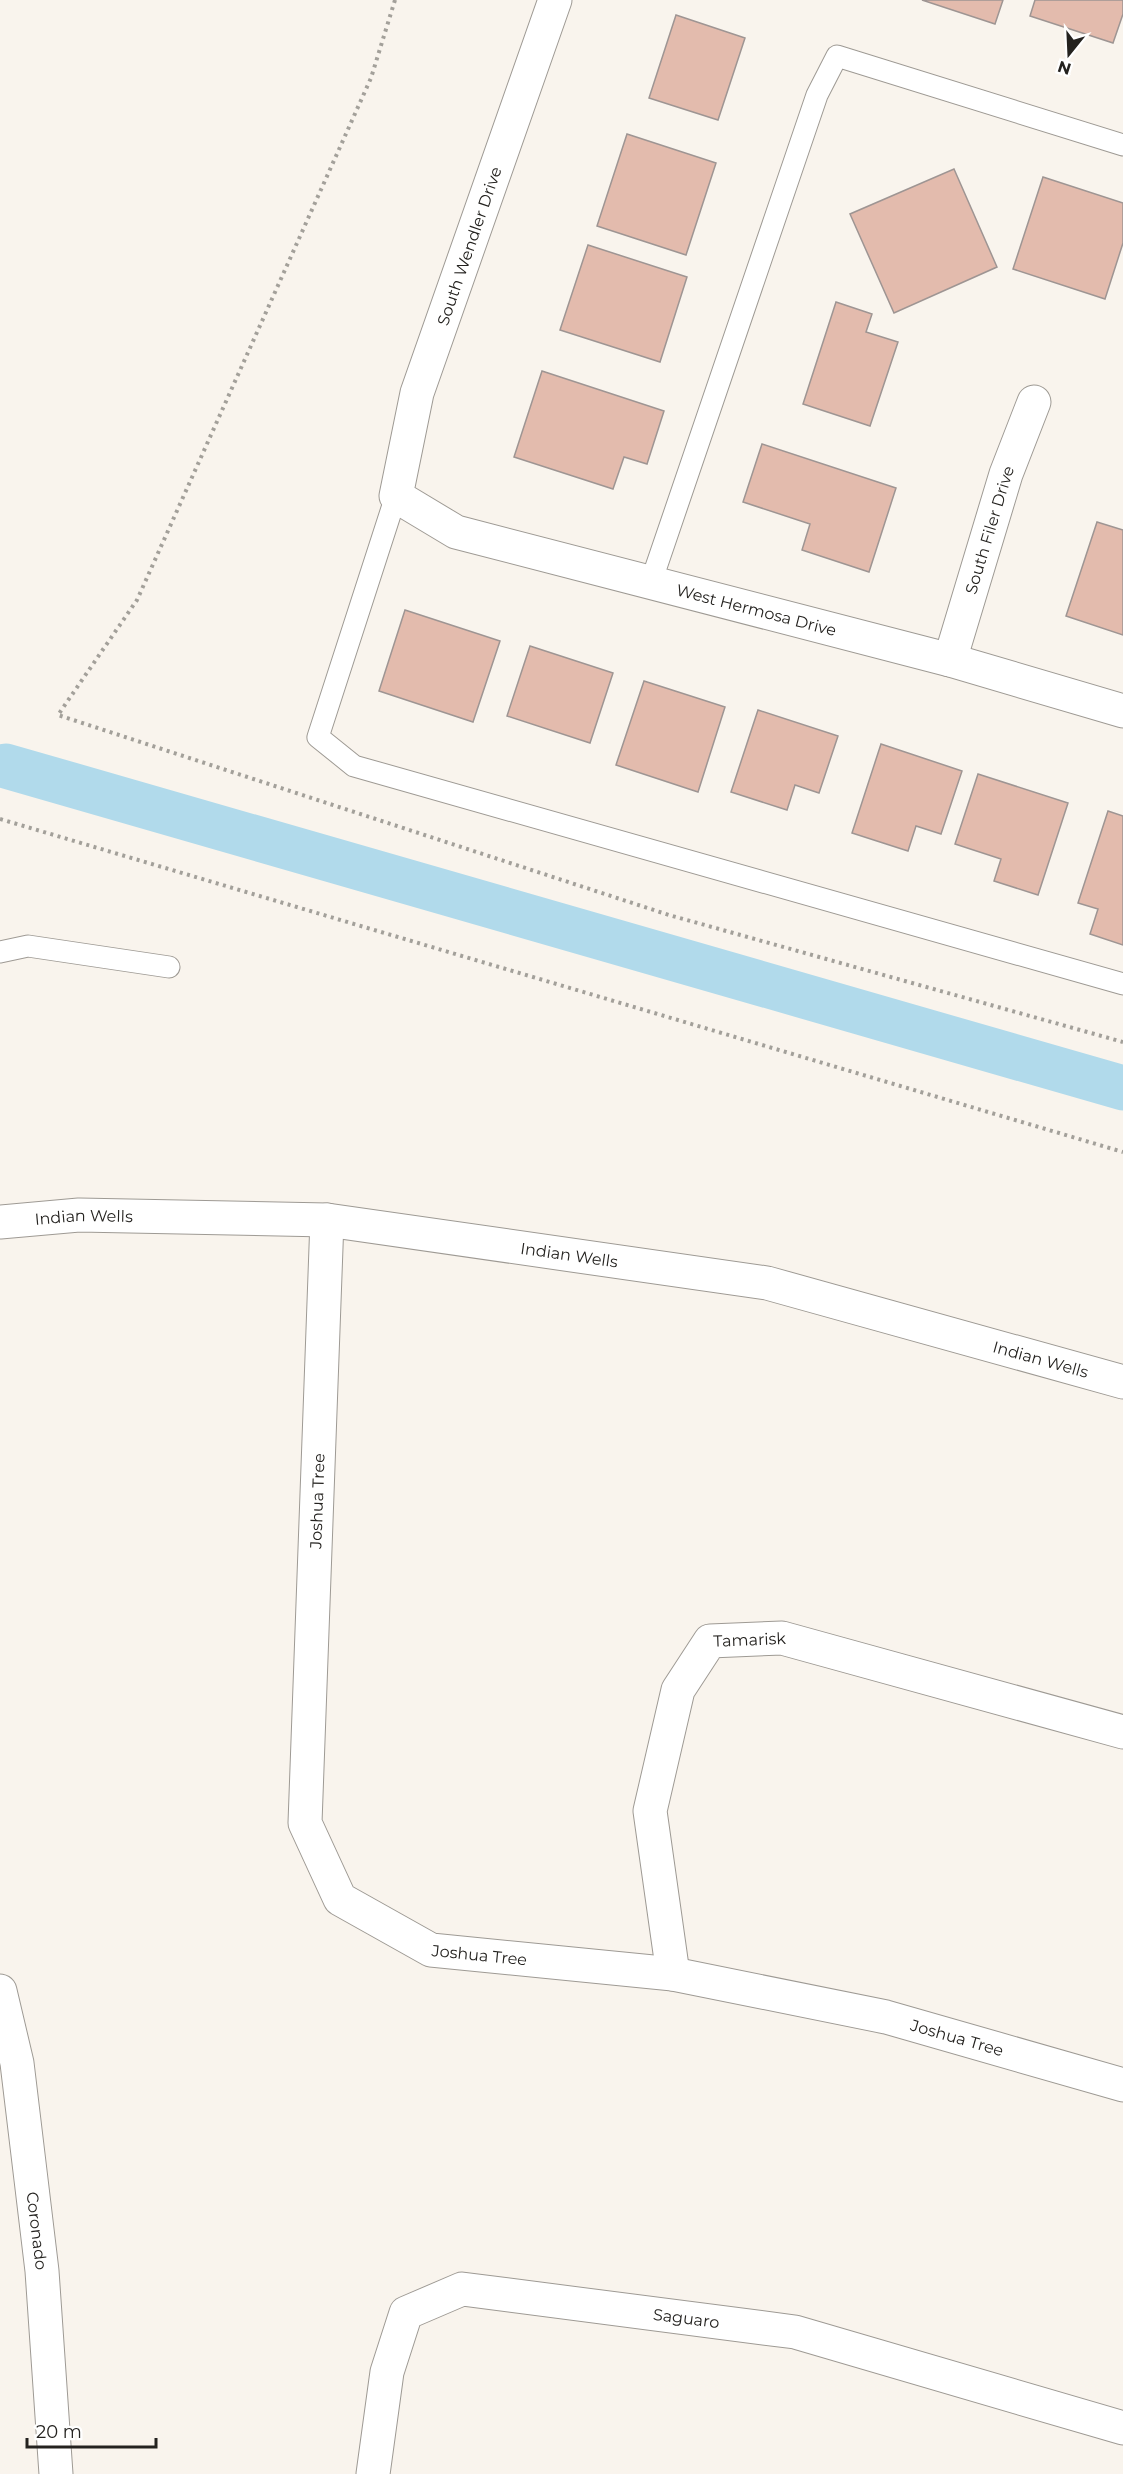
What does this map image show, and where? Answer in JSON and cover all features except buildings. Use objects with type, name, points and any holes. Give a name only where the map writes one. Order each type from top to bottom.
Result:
[{"type":"street","name":"South Wendler Drive","points":[[396,496],[417,393],[555,0]]},
{"type":"street","name":"South Filer Drive","points":[[950,660],[1006,474],[1034,402]]},
{"type":"street","name":"West Hermosa Drive","points":[[396,496],[456,532],[950,660],[1123,711]]},
{"type":"street","name":"Indian Wells","points":[[0,1222],[80,1215],[327,1220],[768,1283],[1123,1382]]},
{"type":"street","name":"Joshua Tree","points":[[327,1220],[305,1822],[340,1899],[431,1950],[673,1974],[886,2017],[1123,2085]]},
{"type":"street","name":"Tamarisk","points":[[673,1974],[650,1811],[678,1690],[710,1641],[782,1638],[1123,1732]]},
{"type":"street","name":"Coronado","points":[[0,1991],[17,2063],[42,2271],[56,2474]]},
{"type":"street","name":"Saguaro","points":[[373,2474],[387,2372],[406,2313],[462,2289],[795,2332],[1123,2428]]},
{"type":"lane","points":[[651,582],[817,95],[837,56],[1123,145]]},
{"type":"lane","points":[[396,496],[318,736],[354,766],[1123,984]]},
{"type":"lane","points":[[0,951],[28,946],[169,967]]},
{"type":"path","points":[[395,0],[371,78],[137,600],[58,715],[669,915],[1123,1042]]},
{"type":"path","points":[[0,819],[1123,1152]]},
{"type":"waterway","points":[[6,766],[1123,1088]]}]
